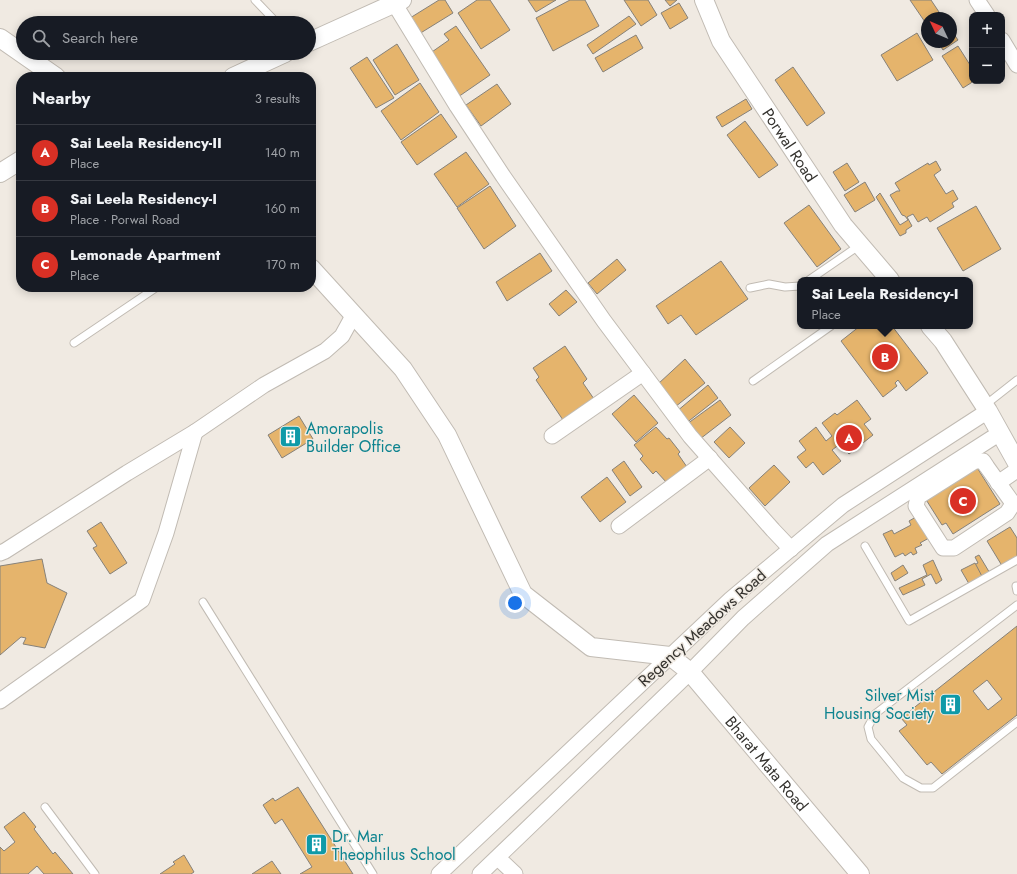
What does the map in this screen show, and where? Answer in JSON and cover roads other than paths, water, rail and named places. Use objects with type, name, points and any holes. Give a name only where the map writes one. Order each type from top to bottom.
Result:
[{"type":"street","name":"Porwal Road","points":[[704,0],[721,41],[843,225],[887,277]]},
{"type":"street","points":[[978,0],[985,12]]},
{"type":"street","points":[[316,39],[398,2],[456,106],[604,321],[690,436],[791,549]]},
{"type":"street","points":[[0,38],[16,49]]},
{"type":"street","points":[[1005,45],[1017,65]]},
{"type":"street","points":[[32,60],[49,72]]},
{"type":"street","points":[[243,72],[270,60]]},
{"type":"street","points":[[0,173],[16,163]]},
{"type":"street","points":[[316,273],[402,369],[447,435],[522,594],[591,647],[670,656]]},
{"type":"street","points":[[0,553],[6,551],[127,473],[195,432],[264,384],[325,351],[342,336],[354,314]]},
{"type":"street","points":[[933,329],[943,341],[986,409],[1017,463]]},
{"type":"street","points":[[552,436],[643,373]]},
{"type":"street","name":"Regency Meadows Road","points":[[439,874],[731,599],[843,506],[986,409]]},
{"type":"street","points":[[0,701],[142,600],[166,533],[195,432]]},
{"type":"street","points":[[480,874],[690,672],[743,618],[827,544],[1000,433]]},
{"type":"street","points":[[619,526],[710,458]]},
{"type":"street","points":[[975,461],[982,461],[998,483],[1012,502],[1007,513],[954,548],[943,548],[916,506],[918,496],[975,461]]},
{"type":"street","points":[[998,483],[1017,470]]},
{"type":"street","name":"Bharat Mata Road","points":[[670,656],[690,672],[860,874]]},
{"type":"street","points":[[498,858],[515,874]]},
{"type":"lane","points":[[255,0],[270,16]]},
{"type":"lane","points":[[813,277],[860,245]]},
{"type":"lane","points":[[750,288],[769,284],[785,287],[797,286]]},
{"type":"lane","points":[[74,343],[149,292]]},
{"type":"lane","points":[[753,381],[827,329]]},
{"type":"lane","points":[[986,409],[1017,380]]},
{"type":"lane","points":[[865,546],[909,621],[1017,560]]},
{"type":"lane","points":[[1017,586],[1017,591]]},
{"type":"lane","points":[[203,602],[373,874]]},
{"type":"lane","points":[[1017,605],[875,714],[868,727],[870,739],[903,778],[921,788],[933,788],[1017,722]]},
{"type":"lane","points":[[45,808],[95,874]]},
{"type":"place","name":"Sai Leela Residency-I","points":[[885,357]]},
{"type":"place","name":"Amorapolis Builder Office","points":[[291,437]]},
{"type":"place","name":"Sai Leela Residency-II","points":[[849,438]]},
{"type":"place","name":"Lemonade Apartment","points":[[963,501]]},
{"type":"place","name":"Silver Mist Housing Society","points":[[950,704]]},
{"type":"place","name":"Dr. Mar Theophilus School","points":[[316,845]]}]
